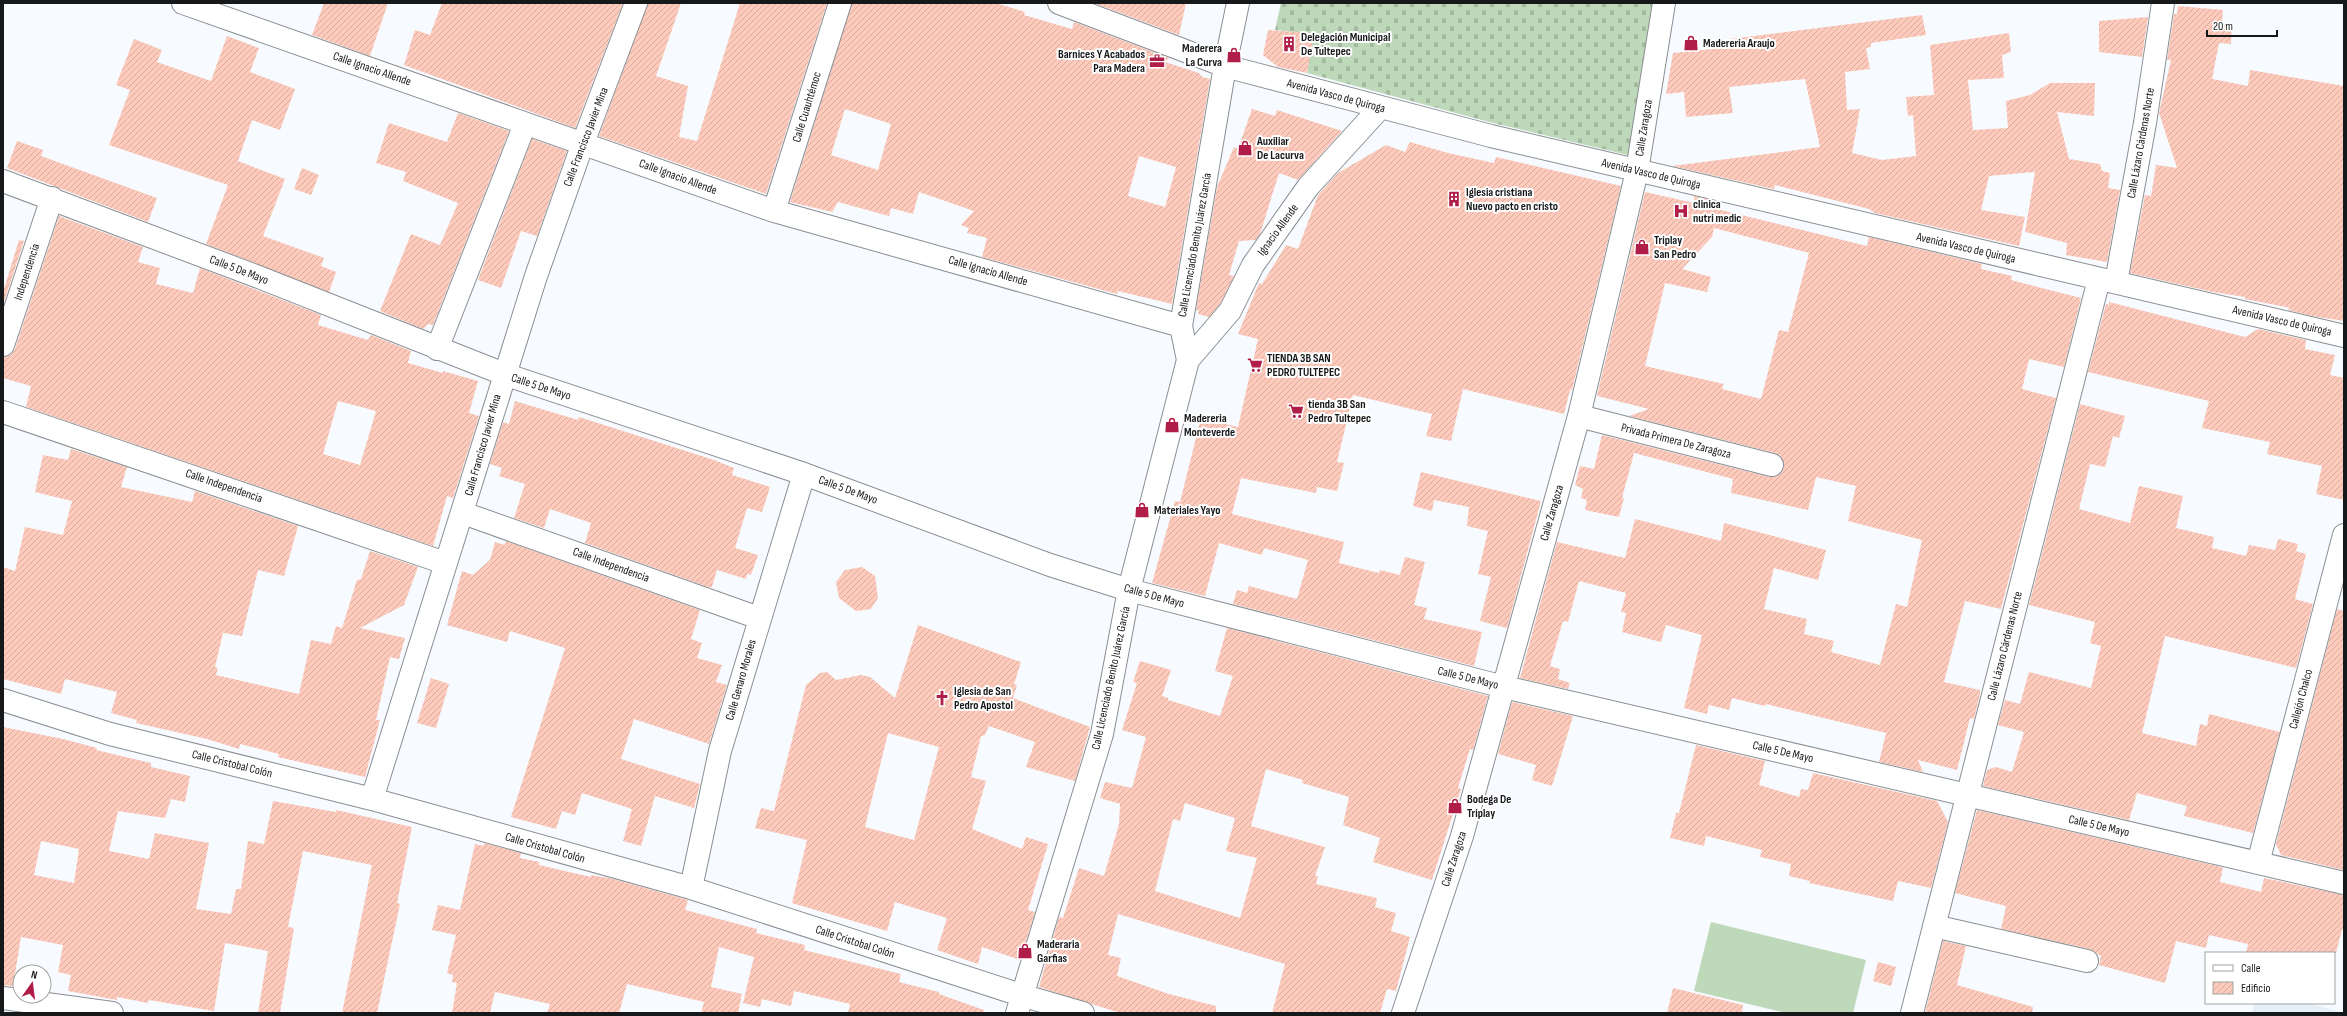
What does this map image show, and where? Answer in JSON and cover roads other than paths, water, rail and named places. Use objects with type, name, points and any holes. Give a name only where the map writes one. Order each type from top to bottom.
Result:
[{"type":"street","name":"Calle Ignacio Allende","points":[[183,3],[774,211],[1181,326]]},
{"type":"street","name":"Calle Francisco Javier Mina","points":[[372,799],[445,563],[463,513],[504,374],[536,276],[583,143],[636,3]]},
{"type":"street","name":"Calle Cuauhtémoc","points":[[774,211],[840,3]]},
{"type":"street","name":"Avenida Vasco de Quiroga","points":[[1060,3],[1225,66],[1380,108],[1637,171],[2344,336]]},
{"type":"street","name":"Calle Licenciado Benito Juárez García","points":[[1019,1004],[1102,734],[1129,590],[1188,360],[1181,326],[1225,66],[1238,3]]},
{"type":"street","name":"Calle Zaragoza","points":[[1403,1013],[1462,836],[1579,416],[1637,171],[1664,3]]},
{"type":"street","name":"Calle Lázaro Cárdenas Norte","points":[[1912,1013],[1966,794],[2108,281],[2145,124],[2164,3]]},
{"type":"street","name":"Ignacio Allende","points":[[1188,360],[1230,312],[1253,265],[1308,187],[1380,108]]},
{"type":"street","points":[[437,349],[525,124]]},
{"type":"street","name":"Calle 5 De Mayo","points":[[3,181],[52,198],[256,276],[437,349],[504,374],[804,474],[1050,565],[1129,590],[1504,687],[2344,883]]},
{"type":"street","name":"Independencia","points":[[3,345],[52,198]]},
{"type":"street","name":"Calle Independencia","points":[[3,412],[445,563]]},
{"type":"street","name":"Privada Primera De Zaragoza","points":[[1579,416],[1772,465]]},
{"type":"street","name":"Calle Genaro Morales","points":[[691,888],[720,751],[759,618],[804,474]]},
{"type":"street","name":"Calle Independencia","points":[[463,513],[759,618]]},
{"type":"street","name":"Callejón Chalco","points":[[2258,863],[2344,536]]},
{"type":"street","name":"Calle Cristobal Colón","points":[[3,700],[110,734],[372,799],[691,888],[1019,1004],[1083,1013]]},
{"type":"street","points":[[1934,926],[2087,961]]},
{"type":"street","points":[[3,998],[112,1013]]},
{"type":"place","name":"Madereria Araujo","points":[[1691,43]]},
{"type":"place","name":"Delegación Municipal De Tultepec","points":[[1289,44]]},
{"type":"place","name":"Maderera La Curva","points":[[1234,55]]},
{"type":"place","name":"Barnices Y Acabados Para Madera","points":[[1157,61]]},
{"type":"place","name":"Auxiliar De Lacurva","points":[[1245,148]]},
{"type":"place","name":"Iglesia cristiana Nuevo pacto en cristo","points":[[1454,199]]},
{"type":"place","name":"clinica nutri medic","points":[[1681,211]]},
{"type":"place","name":"Triplay San Pedro","points":[[1642,247]]},
{"type":"place","name":"TIENDA 3B SAN PEDRO TULTEPEC","points":[[1255,365]]},
{"type":"place","name":"tienda 3B San Pedro Tultepec","points":[[1296,411]]},
{"type":"place","name":"Madereria Monteverde","points":[[1172,425]]},
{"type":"place","name":"Materiales Yayo","points":[[1142,510]]},
{"type":"place","name":"Iglesia de San Pedro Apostol","points":[[942,698]]},
{"type":"place","name":"Bodega De Triplay","points":[[1455,806]]},
{"type":"place","name":"Maderaria Garfias","points":[[1025,951]]}]
